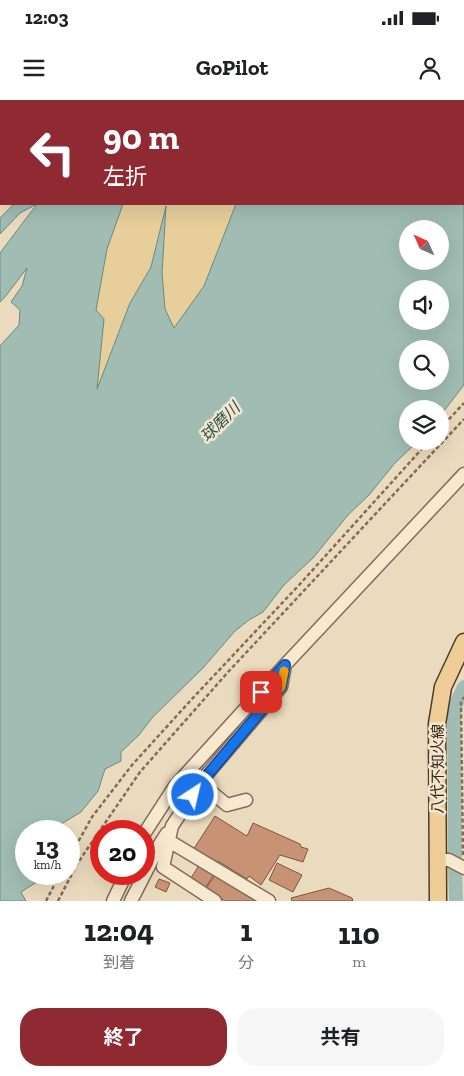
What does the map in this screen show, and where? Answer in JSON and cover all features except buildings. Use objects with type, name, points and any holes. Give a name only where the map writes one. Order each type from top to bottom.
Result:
[{"type":"main road","name":"八代不知火線","points":[[438,901],[437,724],[443,687],[464,642]]},
{"type":"street","points":[[153,820],[175,786],[285,665],[464,474]]},
{"type":"street","points":[[131,901],[160,844],[204,779],[281,687],[285,665]]},
{"type":"street","points":[[204,779],[210,791],[227,806],[246,800]]},
{"type":"street","points":[[172,826],[163,867],[215,901]]},
{"type":"street","points":[[169,841],[269,901]]},
{"type":"street","points":[[438,860],[449,860],[464,868]]},
{"type":"street","points":[[113,901],[121,885]]},
{"type":"path","points":[[449,419],[464,403]]},
{"type":"path","points":[[58,901],[77,864],[140,772],[229,671],[464,419]]},
{"type":"path","points":[[80,838],[92,817],[132,765],[421,450]]},
{"type":"path","points":[[464,697],[461,702],[464,868]]},
{"type":"path","points":[[46,901],[54,885]]},
{"type":"sand","points":[[123,205],[236,205],[204,286],[174,328],[165,309],[162,273],[165,210],[151,267],[130,303],[97,391],[104,319],[96,310],[107,249]]},
{"type":"water","points":[[13,205],[35,205],[20,213],[0,234],[0,218]]},
{"type":"water","name":"球磨川","points":[[36,205],[123,205],[107,249],[96,310],[104,319],[97,389],[130,303],[151,267],[166,206],[162,273],[165,309],[174,328],[204,286],[236,205],[464,205],[464,385],[449,404],[449,400],[399,400],[399,450],[409,450],[395,463],[369,495],[348,515],[313,558],[284,585],[263,612],[235,631],[203,668],[152,718],[139,735],[121,752],[121,761],[105,769],[98,791],[81,812],[68,820],[15,820],[15,885],[32,885],[21,892],[26,901],[0,901],[0,346],[19,325],[20,310],[11,302],[22,286],[27,268],[0,302],[0,253]]},
{"type":"waterway","points":[[455,855],[454,717],[456,704],[464,687]]},
{"type":"waterway","points":[[455,868],[456,901]]},
{"type":"slow traffic","points":[[266,705],[281,687],[284,671]]},
{"type":"route","points":[[193,795],[204,779],[281,687],[285,665],[261,692]]}]
